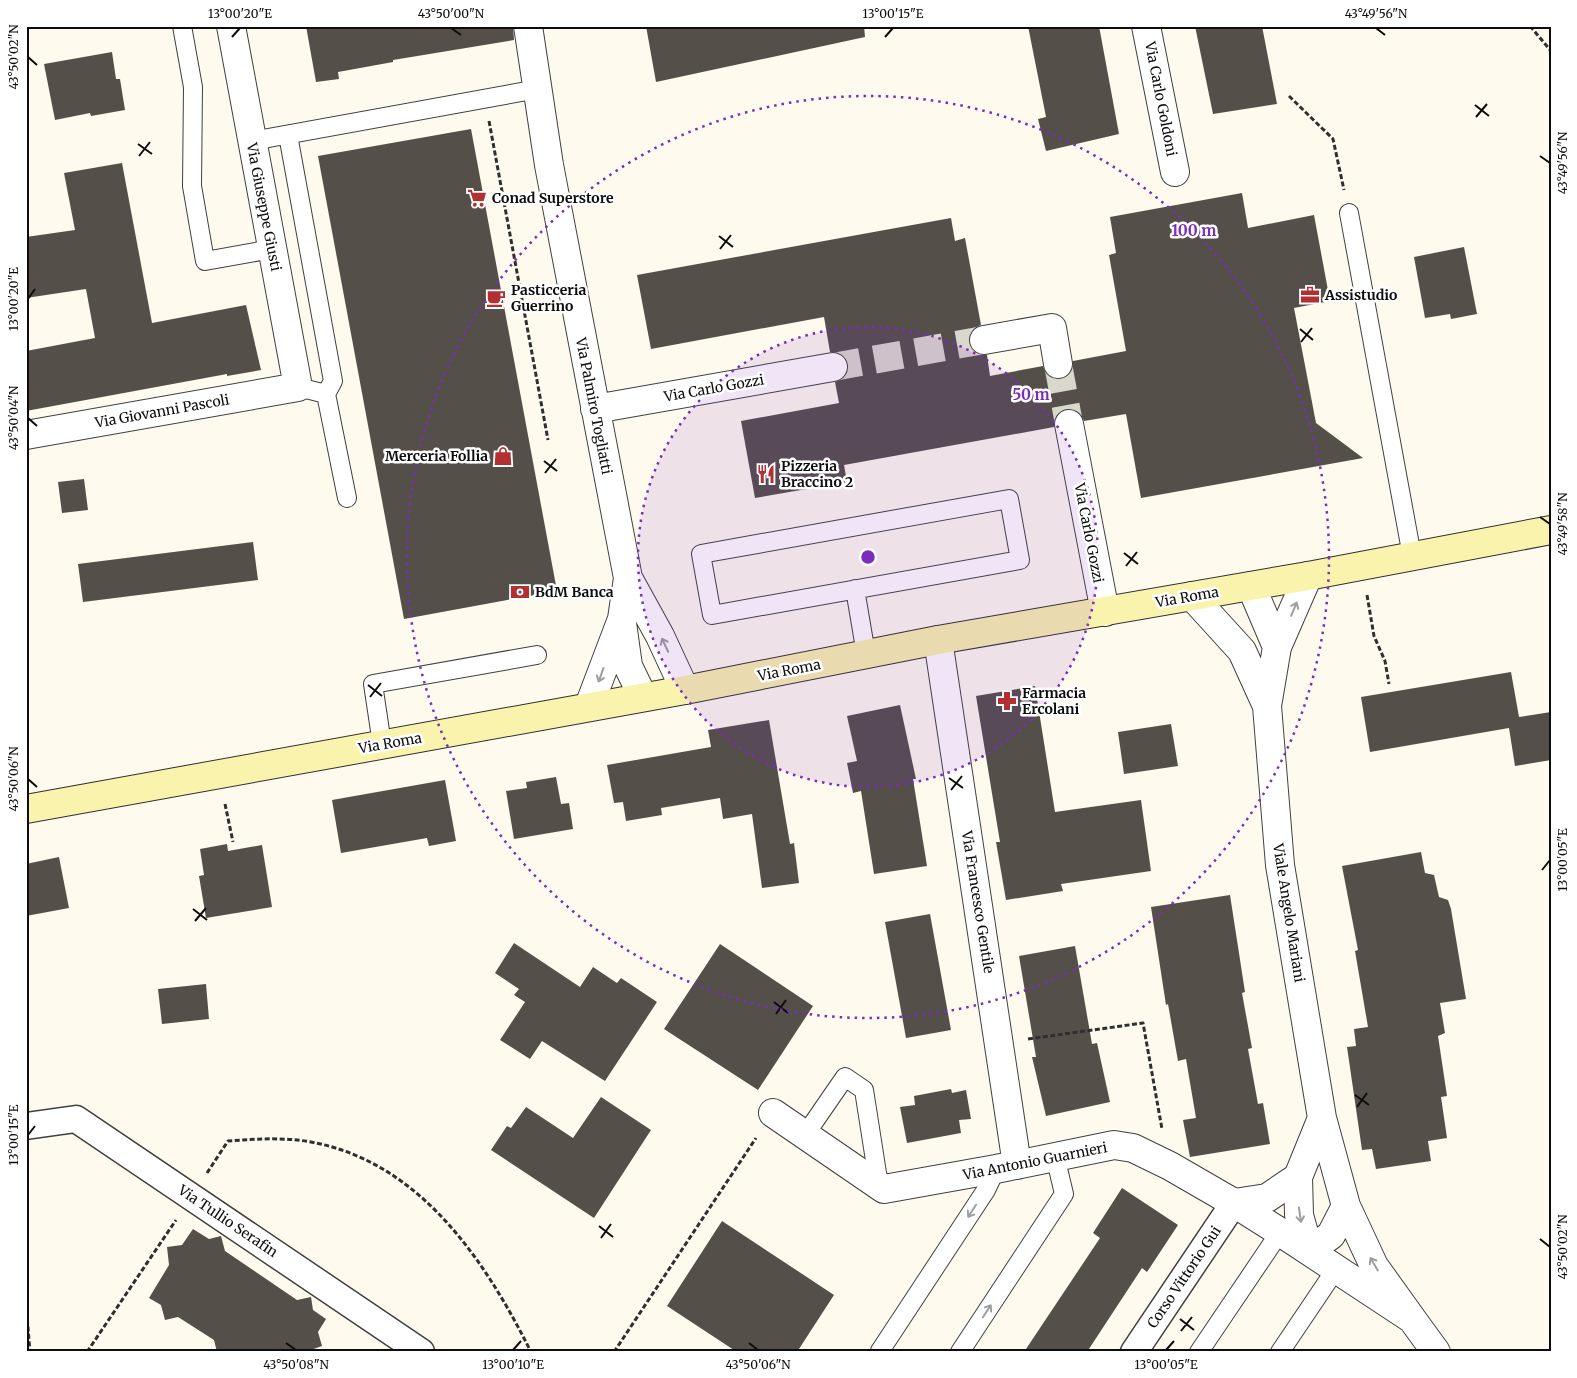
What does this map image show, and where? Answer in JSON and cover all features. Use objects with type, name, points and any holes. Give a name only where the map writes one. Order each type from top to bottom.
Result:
[{"type":"main road","name":"Via Roma","points":[[26,809],[685,690],[938,640],[1308,576],[1551,530]]},
{"type":"street","name":"Via Giuseppe Giusti","points":[[231,26],[298,387]]},
{"type":"street","name":"Via Palmiro Togliatti","points":[[528,26],[551,175],[628,578],[660,636],[685,690]]},
{"type":"street","name":"Via Carlo Goldoni","points":[[1146,26],[1175,172]]},
{"type":"street","points":[[984,340],[1052,328],[1058,364]]},
{"type":"street","name":"Via Carlo Gozzi","points":[[595,409],[832,367]]},
{"type":"street","name":"Via Giovanni Pascoli","points":[[26,434],[298,387]]},
{"type":"street","name":"Via Carlo Gozzi","points":[[1069,424],[1104,612]]},
{"type":"street","name":"Viale Angelo Mariani","points":[[1308,576],[1278,647],[1267,706],[1280,865],[1322,1118],[1346,1206],[1374,1266],[1412,1319]]},
{"type":"street","name":"Via Palmiro Togliatti","points":[[589,706],[622,618],[628,578]]},
{"type":"street","points":[[1251,586],[1278,647]]},
{"type":"street","points":[[1242,651],[1251,586]]},
{"type":"street","name":"Viale Angelo Mariani","points":[[1192,596],[1242,651],[1267,706]]},
{"type":"street","name":"Via Palmiro Togliatti","points":[[622,618],[628,666],[643,697]]},
{"type":"street","name":"Via Francesco Gentile","points":[[938,640],[1000,1043],[1007,1167]]},
{"type":"street","points":[[773,1113],[879,1186]]},
{"type":"street","points":[[1322,1118],[1298,1177],[1299,1215],[1309,1251],[1331,1234],[1346,1206]]},
{"type":"street","name":"Via Tullio Serafin","points":[[26,1126],[76,1119],[422,1352]]},
{"type":"street","name":"Via Antonio Guarnieri","points":[[879,1186],[884,1189],[1007,1167],[1114,1145],[1133,1148],[1170,1166],[1234,1203],[1412,1319],[1436,1352]]},
{"type":"street","points":[[1234,1203],[1267,1198],[1298,1177]]},
{"type":"street","name":"Corso Vittorio Gui","points":[[1134,1352],[1234,1203]]},
{"type":"lane","points":[[182,26],[193,87],[192,186],[205,262],[272,249]]},
{"type":"lane","points":[[252,141],[538,89]]},
{"type":"lane","points":[[288,135],[333,381],[326,394],[347,498]]},
{"type":"lane","points":[[1349,213],[1412,556]]},
{"type":"lane","points":[[298,387],[326,394]]},
{"type":"lane","points":[[1009,499],[1020,560],[855,589],[712,615],[701,554],[1009,499]]},
{"type":"lane","points":[[855,589],[866,654]]},
{"type":"lane","points":[[382,744],[373,684],[537,655]]},
{"type":"lane","points":[[805,1135],[845,1077],[864,1090],[879,1186]]},
{"type":"lane","points":[[960,1352],[1064,1194],[1055,1156]]},
{"type":"lane","points":[[882,1352],[880,1351],[986,1190],[1007,1167]]},
{"type":"lane","points":[[1199,1352],[1280,1232]]},
{"type":"lane","points":[[1280,1352],[1336,1269]]},
{"type":"path","points":[[1530,26],[1551,51]]},
{"type":"path","points":[[1289,96],[1333,139],[1349,213]]},
{"type":"path","points":[[485,98],[548,440]]},
{"type":"path","points":[[1362,566],[1374,636],[1385,661],[1389,684]]},
{"type":"path","points":[[220,774],[233,842]]},
{"type":"path","points":[[1000,1043],[1143,1023],[1170,1166]]},
{"type":"path","points":[[614,1352],[773,1113]]},
{"type":"path","points":[[88,1352],[228,1141],[269,1138],[312,1142],[354,1155],[385,1169],[412,1189],[446,1221],[480,1264],[508,1308],[531,1352]]},
{"type":"path","points":[[26,1304],[30,1352]]},
{"type":"building","points":[[306,26],[513,26],[514,40],[393,60],[393,62],[338,72],[339,79],[316,82]]},
{"type":"building","points":[[646,26],[864,26],[865,37],[656,82]]},
{"type":"building","points":[[1028,26],[1099,26],[1119,134],[1046,151],[1038,119],[1046,117]]},
{"type":"building","points":[[1195,26],[1262,26],[1277,104],[1213,114]]},
{"type":"building","points":[[112,52],[116,79],[120,79],[125,110],[91,116],[90,113],[55,120],[44,64]]},
{"type":"building","points":[[471,129],[557,591],[404,619],[318,156]]},
{"type":"building","points":[[122,163],[152,323],[246,305],[261,370],[227,376],[227,374],[26,411],[26,351],[95,338],[86,289],[26,298],[26,237],[75,230],[64,173]]},
{"type":"building","points":[[1242,193],[1248,228],[1314,215],[1330,301],[1294,308],[1316,423],[1363,458],[1141,498],[1126,414],[1084,421],[1080,413],[1074,409],[1067,409],[1058,413],[1054,419],[1054,427],[844,465],[847,482],[755,498],[741,421],[839,403],[835,382],[843,379],[847,373],[848,365],[845,357],[839,353],[830,352],[824,317],[651,349],[637,275],[951,218],[955,241],[965,238],[981,325],[974,328],[970,334],[969,342],[972,350],[978,354],[987,355],[990,376],[1043,366],[1046,374],[1052,378],[1061,379],[1068,376],[1072,370],[1073,361],[1126,351],[1109,255],[1116,253],[1110,217]]},
{"type":"building","points":[[1464,247],[1477,314],[1451,319],[1450,314],[1425,318],[1414,257]]},
{"type":"building","points":[[84,479],[88,510],[62,513],[58,482]]},
{"type":"building","points":[[253,542],[258,580],[83,602],[78,564]]},
{"type":"building","points":[[1511,672],[1519,717],[1551,712],[1551,760],[1515,766],[1509,728],[1370,752],[1361,697]]},
{"type":"building","points":[[1035,686],[1055,812],[1141,800],[1151,871],[1061,884],[1063,891],[1006,900],[996,842],[1000,842],[976,696]]},
{"type":"building","points":[[900,705],[916,779],[913,779],[927,866],[874,874],[861,791],[853,793],[847,763],[857,761],[847,716]]},
{"type":"building","points":[[769,720],[790,844],[794,843],[799,883],[762,888],[752,814],[723,819],[720,798],[661,808],[662,815],[626,821],[623,802],[614,803],[607,765],[711,747],[708,730]]},
{"type":"building","points":[[1171,724],[1178,766],[1124,774],[1118,732]]},
{"type":"building","points":[[556,777],[561,804],[569,803],[573,829],[514,839],[506,791],[527,788],[526,782]]},
{"type":"building","points":[[445,780],[456,841],[429,846],[427,838],[341,853],[332,800]]},
{"type":"building","points":[[227,844],[228,851],[262,845],[272,907],[206,918],[199,876],[204,875],[200,849]]},
{"type":"building","points":[[1421,852],[1425,873],[1434,875],[1439,897],[1448,900],[1451,909],[1466,999],[1440,1003],[1445,1033],[1438,1036],[1447,1096],[1441,1097],[1447,1138],[1428,1141],[1431,1161],[1376,1169],[1372,1149],[1362,1150],[1347,1047],[1356,1046],[1354,1029],[1368,1027],[1355,951],[1358,950],[1342,866]]},
{"type":"building","points":[[59,857],[69,908],[26,916],[26,864]]},
{"type":"building","points":[[1230,895],[1245,992],[1242,993],[1252,1048],[1248,1049],[1258,1104],[1263,1103],[1270,1144],[1190,1157],[1183,1120],[1196,1118],[1186,1059],[1178,1061],[1168,1004],[1166,1005],[1151,907]]},
{"type":"building","points":[[930,914],[951,1030],[906,1038],[885,922]]},
{"type":"building","points":[[514,943],[580,987],[593,967],[617,983],[621,978],[657,1002],[605,1081],[542,1041],[530,1059],[500,1040],[525,1002],[514,995],[519,989],[495,973]]},
{"type":"building","points":[[720,944],[813,1006],[758,1090],[664,1029]]},
{"type":"building","points":[[1075,946],[1092,1044],[1097,1043],[1110,1102],[1046,1116],[1032,1057],[1036,1057],[1019,956]]},
{"type":"building","points":[[206,984],[209,1019],[162,1024],[158,989]]},
{"type":"building","points":[[951,1089],[952,1093],[966,1090],[971,1119],[959,1120],[961,1133],[907,1143],[900,1107],[915,1105],[914,1096]]},
{"type":"building","points":[[601,1097],[651,1130],[594,1218],[491,1150],[507,1126],[511,1128],[526,1107],[573,1138]]},
{"type":"building","points":[[1122,1188],[1178,1225],[1147,1272],[1142,1268],[1087,1352],[1024,1352],[1100,1238],[1093,1233]]},
{"type":"building","points":[[722,1221],[834,1295],[797,1352],[737,1352],[667,1306]]},
{"type":"building","points":[[193,1229],[209,1239],[221,1236],[225,1251],[297,1300],[311,1297],[313,1310],[326,1319],[318,1332],[322,1346],[305,1352],[217,1352],[214,1340],[178,1317],[165,1320],[161,1305],[149,1298],[169,1265],[167,1247],[182,1245]]},
{"type":"tunnel","points":[[833,367],[984,340]]},
{"type":"tunnel","points":[[1058,364],[1069,424]]},
{"type":"place","name":"Conad Superstore","points":[[477,198]]},
{"type":"place","name":"Assistudio","points":[[1310,295]]},
{"type":"place","name":"Pasticceria Guerrino","points":[[496,298]]},
{"type":"place","name":"Merceria Follia","points":[[503,456]]},
{"type":"place","name":"Pizzeria Braccino 2","points":[[766,474]]},
{"type":"place","name":"BdM Banca","points":[[520,592]]},
{"type":"place","name":"Farmacia Ercolani","points":[[1007,701]]}]
